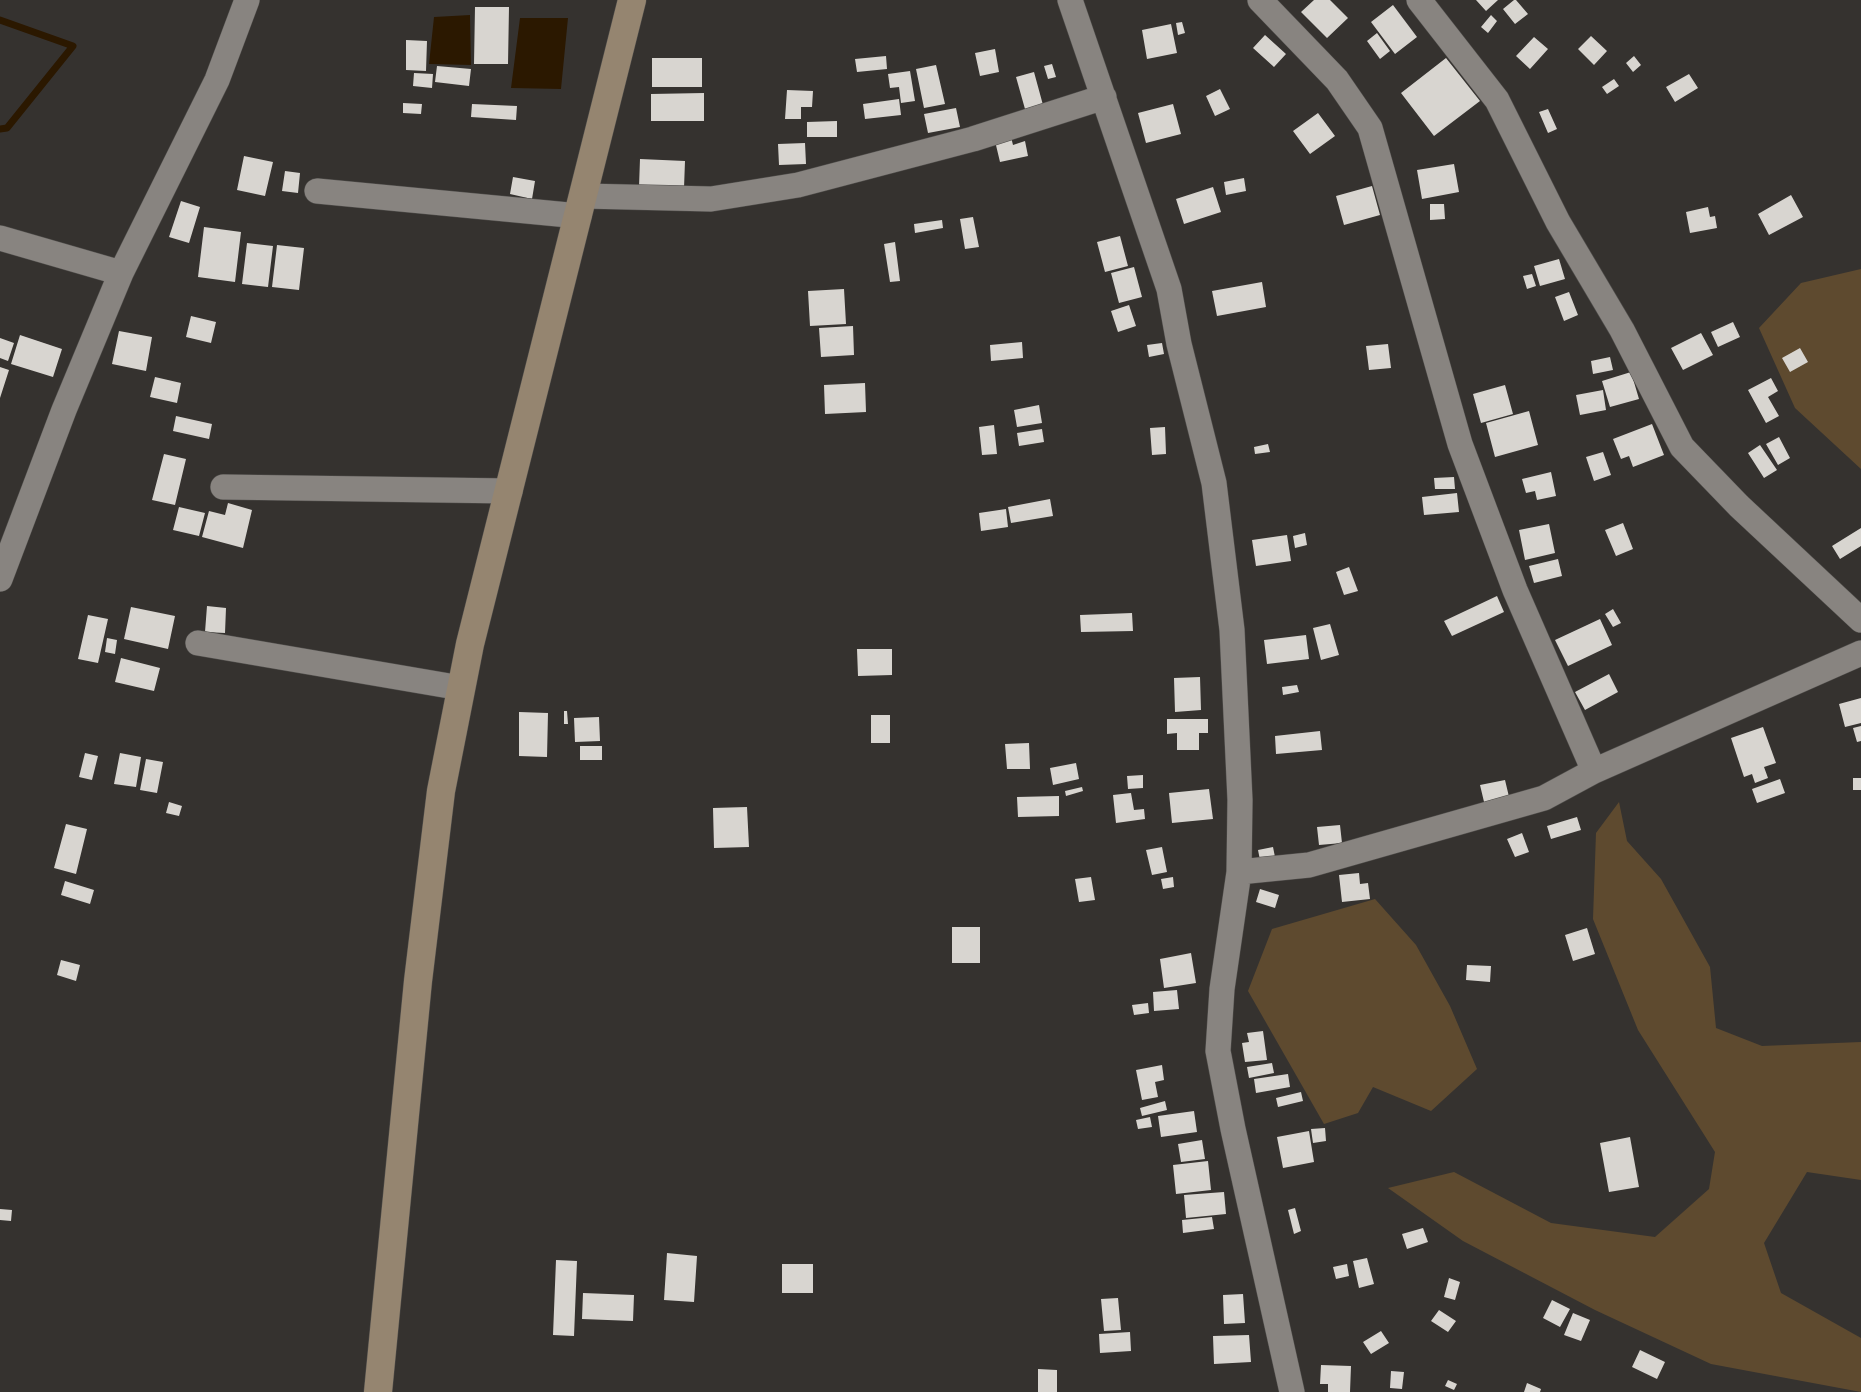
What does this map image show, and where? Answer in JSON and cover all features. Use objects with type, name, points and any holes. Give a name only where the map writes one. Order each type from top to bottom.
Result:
[{"type":"main road","points":[[378,1392],[418,981],[441,791],[470,644],[632,0]]},
{"type":"street","points":[[0,579],[64,410],[121,273],[217,80],[247,0]]},
{"type":"street","points":[[1070,0],[1169,289],[1179,344],[1214,483],[1232,630],[1240,800],[1239,872],[1222,989],[1218,1051],[1233,1129],[1292,1392]]},
{"type":"street","points":[[1260,0],[1337,80],[1370,128],[1460,444],[1515,590],[1594,771]]},
{"type":"street","points":[[1419,0],[1497,100],[1558,222],[1622,330],[1682,447],[1739,506],[1861,620]]},
{"type":"street","points":[[317,191],[581,206],[711,199],[798,185],[973,139],[1104,97]]},
{"type":"street","points":[[0,238],[121,273]]},
{"type":"street","points":[[223,487],[510,491]]},
{"type":"street","points":[[198,643],[461,688]]},
{"type":"street","points":[[1239,872],[1309,865],[1544,798],[1594,771],[1861,653]]},
{"type":"shaded area","points":[[470,15],[471,65],[429,64],[434,17]]},
{"type":"shaded area","points":[[520,18],[568,18],[561,89],[511,88]]},
{"type":"shaded area","points":[[1861,269],[1861,469],[1795,408],[1759,328],[1801,283]]},
{"type":"shaded area","points":[[1619,802],[1627,841],[1661,879],[1710,967],[1716,1028],[1762,1046],[1861,1042],[1861,1180],[1807,1172],[1764,1243],[1781,1293],[1861,1338],[1861,1392],[1711,1364],[1595,1310],[1463,1241],[1388,1188],[1454,1172],[1551,1223],[1655,1237],[1709,1189],[1715,1152],[1638,1030],[1593,919],[1596,833]]},
{"type":"shaded area","points":[[1375,899],[1416,945],[1450,1006],[1477,1069],[1431,1111],[1373,1087],[1358,1113],[1324,1124],[1248,991],[1272,929]]},
{"type":"building","points":[[1314,0],[1330,0],[1348,18],[1327,38],[1301,12]]},
{"type":"building","points":[[1476,0],[1498,0],[1486,11]]},
{"type":"building","points":[[1514,0],[1528,14],[1515,24],[1503,9]]},
{"type":"building","points":[[1393,5],[1417,37],[1395,54],[1371,22]]},
{"type":"building","points":[[475,7],[509,7],[508,64],[474,64]]},
{"type":"building","points":[[1491,15],[1497,21],[1488,33],[1481,27]]},
{"type":"building","points":[[1182,22],[1185,33],[1178,35],[1176,23]]},
{"type":"building","points":[[1171,24],[1177,53],[1147,59],[1142,30]]},
{"type":"building","points":[[1377,33],[1390,51],[1380,59],[1367,41]]},
{"type":"building","points":[[1265,35],[1286,54],[1274,67],[1253,48]]},
{"type":"building","points":[[1591,36],[1607,51],[1594,65],[1578,49]]},
{"type":"building","points":[[1534,37],[1548,49],[1530,69],[1516,56]]},
{"type":"building","points":[[406,40],[427,41],[426,71],[406,70]]},
{"type":"building","points":[[995,49],[999,72],[980,76],[975,53]]},
{"type":"building","points":[[886,56],[887,69],[857,72],[855,59]]},
{"type":"building","points":[[1634,56],[1641,65],[1633,72],[1626,63]]},
{"type":"building","points":[[652,58],[702,58],[702,87],[652,87]]},
{"type":"building","points":[[1446,58],[1480,101],[1434,136],[1401,93]]},
{"type":"building","points":[[1052,64],[1056,77],[1048,79],[1044,66]]},
{"type":"building","points":[[936,65],[945,104],[924,108],[916,69]]},
{"type":"building","points":[[437,66],[471,69],[469,86],[435,82]]},
{"type":"building","points":[[910,71],[915,101],[901,103],[899,87],[890,88],[888,74]]},
{"type":"building","points":[[1034,72],[1043,105],[1025,109],[1016,77]]},
{"type":"building","points":[[414,73],[433,74],[432,88],[413,86]]},
{"type":"building","points":[[1689,74],[1698,88],[1675,102],[1666,87]]},
{"type":"building","points":[[1614,79],[1619,86],[1607,94],[1602,87]]},
{"type":"building","points":[[1220,89],[1230,109],[1215,116],[1206,96]]},
{"type":"building","points":[[787,90],[813,91],[812,107],[801,107],[801,119],[785,119]]},
{"type":"building","points":[[704,93],[704,121],[651,121],[651,94]]},
{"type":"building","points":[[899,99],[901,115],[865,119],[863,104]]},
{"type":"building","points":[[403,103],[422,104],[421,114],[403,113]]},
{"type":"building","points":[[472,104],[517,106],[516,120],[471,117]]},
{"type":"building","points":[[1173,104],[1181,134],[1146,143],[1138,113]]},
{"type":"building","points":[[956,108],[960,127],[928,133],[924,114]]},
{"type":"building","points":[[1548,109],[1557,129],[1548,133],[1539,112]]},
{"type":"building","points":[[1318,113],[1335,136],[1310,154],[1293,131]]},
{"type":"building","points":[[837,121],[837,137],[807,137],[807,122]]},
{"type":"building","points":[[1011,137],[1013,145],[1025,141],[1028,156],[1000,162],[995,141]]},
{"type":"building","points":[[805,143],[806,164],[779,165],[778,144]]},
{"type":"building","points":[[244,156],[273,162],[265,196],[237,190]]},
{"type":"building","points":[[640,159],[685,161],[684,188],[639,187]]},
{"type":"building","points":[[1454,164],[1459,192],[1422,199],[1417,170]]},
{"type":"building","points":[[285,171],[300,173],[298,193],[282,191]]},
{"type":"building","points":[[513,177],[535,181],[532,199],[510,194]]},
{"type":"building","points":[[1244,178],[1246,191],[1226,195],[1224,182]]},
{"type":"building","points":[[1372,186],[1380,215],[1344,225],[1336,196]]},
{"type":"building","points":[[1213,187],[1221,212],[1184,224],[1176,199]]},
{"type":"building","points":[[1791,195],[1803,217],[1769,235],[1758,214]]},
{"type":"building","points":[[181,201],[200,207],[189,243],[169,237]]},
{"type":"building","points":[[1430,204],[1444,204],[1445,219],[1430,220]]},
{"type":"building","points":[[1708,207],[1710,217],[1715,216],[1717,228],[1690,233],[1686,212]]},
{"type":"building","points":[[973,217],[979,247],[965,249],[960,219]]},
{"type":"building","points":[[942,220],[943,228],[915,233],[914,224]]},
{"type":"building","points":[[204,227],[241,232],[235,282],[198,277]]},
{"type":"building","points":[[1120,236],[1128,266],[1105,272],[1097,242]]},
{"type":"building","points":[[895,242],[900,281],[890,282],[884,244]]},
{"type":"building","points":[[247,243],[273,246],[268,287],[242,284]]},
{"type":"building","points":[[277,245],[304,248],[299,290],[272,287]]},
{"type":"building","points":[[1559,259],[1565,279],[1540,286],[1534,266]]},
{"type":"building","points":[[1134,267],[1142,297],[1119,303],[1111,273]]},
{"type":"building","points":[[1532,274],[1536,286],[1527,289],[1523,276]]},
{"type":"building","points":[[1262,282],[1266,307],[1217,316],[1212,291]]},
{"type":"building","points":[[844,289],[846,324],[810,326],[808,291]]},
{"type":"building","points":[[1569,292],[1578,315],[1564,321],[1555,297]]},
{"type":"building","points":[[1129,305],[1136,326],[1118,332],[1111,311]]},
{"type":"building","points":[[191,316],[216,322],[211,343],[186,337]]},
{"type":"building","points":[[1733,322],[1740,337],[1718,347],[1711,332]]},
{"type":"building","points":[[853,326],[854,355],[821,357],[819,328]]},
{"type":"building","points":[[119,331],[152,337],[146,371],[112,364]]},
{"type":"building","points":[[1701,333],[1713,355],[1683,370],[1671,348]]},
{"type":"building","points":[[20,335],[62,349],[53,377],[11,364]]},
{"type":"building","points":[[0,338],[14,343],[8,361],[0,358]]},
{"type":"building","points":[[1022,342],[1023,358],[991,361],[990,345]]},
{"type":"building","points":[[1162,343],[1164,354],[1149,357],[1147,345]]},
{"type":"building","points":[[1388,344],[1391,368],[1369,370],[1366,346]]},
{"type":"building","points":[[1800,348],[1808,362],[1790,372],[1782,358]]},
{"type":"building","points":[[1610,357],[1613,370],[1593,374],[1591,361]]},
{"type":"building","points":[[0,367],[9,370],[0,398]]},
{"type":"building","points":[[1631,372],[1639,399],[1610,407],[1602,381]]},
{"type":"building","points":[[155,377],[181,383],[177,403],[150,397]]},
{"type":"building","points":[[1771,378],[1778,391],[1768,397],[1779,416],[1766,423],[1748,390]]},
{"type":"building","points":[[865,383],[866,412],[825,414],[824,385]]},
{"type":"building","points":[[1505,385],[1513,414],[1481,423],[1473,394]]},
{"type":"building","points":[[1603,390],[1606,410],[1580,415],[1576,395]]},
{"type":"building","points":[[1039,405],[1042,423],[1017,427],[1014,410]]},
{"type":"building","points":[[1529,411],[1538,445],[1495,457],[1486,423]]},
{"type":"building","points":[[176,416],[212,424],[209,439],[173,431]]},
{"type":"building","points":[[1652,424],[1664,455],[1633,467],[1629,456],[1621,459],[1613,439]]},
{"type":"building","points":[[994,425],[997,454],[982,455],[979,427]]},
{"type":"building","points":[[1165,427],[1166,454],[1152,455],[1150,428]]},
{"type":"building","points":[[1042,429],[1044,442],[1019,446],[1017,433]]},
{"type":"building","points":[[1779,437],[1790,458],[1778,465],[1766,444]]},
{"type":"building","points":[[1268,444],[1270,452],[1255,454],[1254,447]]},
{"type":"building","points":[[1760,445],[1777,470],[1764,478],[1748,453]]},
{"type":"building","points":[[1603,452],[1611,475],[1594,481],[1586,457]]},
{"type":"building","points":[[164,454],[186,459],[175,505],[152,500]]},
{"type":"building","points":[[1551,472],[1556,496],[1537,500],[1535,491],[1526,493],[1522,479]]},
{"type":"building","points":[[1454,477],[1455,489],[1435,489],[1434,478]]},
{"type":"building","points":[[1457,493],[1459,512],[1424,515],[1422,497]]},
{"type":"building","points":[[1050,499],[1053,516],[1011,523],[1008,507]]},
{"type":"building","points":[[228,503],[252,510],[243,548],[202,537],[209,511],[225,515]]},
{"type":"building","points":[[179,507],[205,513],[199,536],[173,530]]},
{"type":"building","points":[[1006,509],[1008,527],[981,531],[979,513]]},
{"type":"building","points":[[1623,523],[1633,549],[1616,556],[1605,530]]},
{"type":"building","points":[[1549,524],[1555,553],[1525,560],[1519,530]]},
{"type":"building","points":[[1861,528],[1861,546],[1840,559],[1832,546]]},
{"type":"building","points":[[1305,533],[1307,545],[1295,548],[1293,536]]},
{"type":"building","points":[[1287,535],[1291,561],[1256,566],[1252,540]]},
{"type":"building","points":[[1558,559],[1562,576],[1534,583],[1529,566]]},
{"type":"building","points":[[1349,567],[1358,591],[1344,595],[1336,572]]},
{"type":"building","points":[[1497,596],[1504,612],[1452,636],[1444,621]]},
{"type":"building","points":[[207,606],[226,608],[225,633],[205,632]]},
{"type":"building","points":[[131,607],[175,616],[168,649],[124,639]]},
{"type":"building","points":[[1613,609],[1621,623],[1613,627],[1605,614]]},
{"type":"building","points":[[1132,613],[1133,631],[1081,632],[1080,615]]},
{"type":"building","points":[[88,615],[108,619],[98,663],[78,659]]},
{"type":"building","points":[[1600,619],[1612,645],[1568,666],[1555,640]]},
{"type":"building","points":[[1330,624],[1339,655],[1321,660],[1313,628]]},
{"type":"building","points":[[1306,635],[1309,659],[1267,664],[1264,640]]},
{"type":"building","points":[[107,638],[117,640],[115,654],[105,652]]},
{"type":"building","points":[[857,649],[892,649],[892,675],[858,676]]},
{"type":"building","points":[[121,658],[160,668],[154,691],[115,682]]},
{"type":"building","points":[[1609,674],[1618,692],[1585,710],[1575,692]]},
{"type":"building","points":[[1200,677],[1201,710],[1175,712],[1174,678]]},
{"type":"building","points":[[1297,685],[1299,692],[1283,695],[1282,687]]},
{"type":"building","points":[[1861,698],[1861,723],[1845,727],[1839,704]]},
{"type":"building","points":[[564,711],[567,711],[568,724],[564,724]]},
{"type":"building","points":[[519,712],[548,713],[547,757],[519,756]]},
{"type":"building","points":[[871,715],[890,715],[890,743],[871,743]]},
{"type":"building","points":[[599,717],[600,741],[575,742],[574,718]]},
{"type":"building","points":[[1167,719],[1208,719],[1208,733],[1199,733],[1199,750],[1177,750],[1177,733],[1167,734]]},
{"type":"building","points":[[1861,726],[1861,741],[1857,742],[1853,728]]},
{"type":"building","points":[[1763,727],[1776,763],[1764,767],[1768,778],[1755,783],[1752,774],[1744,777],[1731,738]]},
{"type":"building","points":[[1320,731],[1322,750],[1276,754],[1275,736]]},
{"type":"building","points":[[1029,743],[1030,769],[1007,769],[1005,744]]},
{"type":"building","points":[[580,746],[602,746],[602,760],[580,760]]},
{"type":"building","points":[[85,753],[98,756],[92,780],[79,777]]},
{"type":"building","points":[[120,753],[141,757],[136,787],[114,784]]},
{"type":"building","points":[[146,759],[163,762],[157,793],[140,790]]},
{"type":"building","points":[[1076,763],[1079,779],[1053,785],[1050,768]]},
{"type":"building","points":[[1143,775],[1143,788],[1128,789],[1127,776]]},
{"type":"building","points":[[1853,778],[1861,778],[1861,790],[1853,790]]},
{"type":"building","points":[[1780,779],[1785,793],[1757,803],[1752,789]]},
{"type":"building","points":[[1505,780],[1510,801],[1485,806],[1480,785]]},
{"type":"building","points":[[1082,787],[1083,791],[1066,796],[1065,791]]},
{"type":"building","points":[[1209,789],[1213,819],[1172,823],[1169,793]]},
{"type":"building","points":[[1131,793],[1134,810],[1144,809],[1145,819],[1116,823],[1113,795]]},
{"type":"building","points":[[1059,796],[1059,816],[1018,817],[1017,797]]},
{"type":"building","points":[[169,802],[182,806],[179,816],[166,813]]},
{"type":"building","points":[[747,807],[749,847],[714,848],[713,808]]},
{"type":"building","points":[[1577,817],[1581,830],[1551,839],[1547,826]]},
{"type":"building","points":[[66,824],[87,829],[76,874],[54,868]]},
{"type":"building","points":[[1340,825],[1342,843],[1319,845],[1317,827]]},
{"type":"building","points":[[1522,833],[1529,852],[1515,857],[1507,839]]},
{"type":"building","points":[[1162,847],[1167,872],[1152,875],[1146,850]]},
{"type":"building","points":[[1273,847],[1276,862],[1261,865],[1258,850]]},
{"type":"building","points":[[1359,873],[1360,884],[1368,883],[1370,899],[1342,902],[1339,875]]},
{"type":"building","points":[[1091,877],[1095,900],[1079,902],[1075,879]]},
{"type":"building","points":[[1173,877],[1174,887],[1163,889],[1161,879]]},
{"type":"building","points":[[65,881],[94,890],[90,904],[61,895]]},
{"type":"building","points":[[1260,889],[1279,895],[1275,908],[1256,902]]},
{"type":"building","points":[[952,927],[980,927],[980,963],[952,963]]},
{"type":"building","points":[[1587,928],[1595,954],[1573,961],[1565,935]]},
{"type":"building","points":[[1191,953],[1196,983],[1164,988],[1160,959]]},
{"type":"building","points":[[61,960],[80,965],[76,981],[57,975]]},
{"type":"building","points":[[1467,965],[1491,966],[1490,982],[1466,980]]},
{"type":"building","points":[[1177,990],[1179,1009],[1154,1011],[1153,992]]},
{"type":"building","points":[[1148,1003],[1149,1013],[1134,1015],[1132,1005]]},
{"type":"building","points":[[1263,1031],[1267,1060],[1245,1062],[1242,1043],[1249,1042],[1247,1033]]},
{"type":"building","points":[[1272,1063],[1274,1073],[1249,1078],[1247,1067]]},
{"type":"building","points":[[1162,1065],[1164,1080],[1155,1082],[1158,1097],[1142,1100],[1136,1070]]},
{"type":"building","points":[[1288,1074],[1290,1087],[1256,1093],[1254,1079]]},
{"type":"building","points":[[1301,1092],[1303,1101],[1278,1107],[1276,1098]]},
{"type":"building","points":[[1165,1101],[1167,1110],[1142,1116],[1140,1108]]},
{"type":"building","points":[[1194,1111],[1197,1132],[1161,1137],[1158,1116]]},
{"type":"building","points":[[1150,1117],[1152,1127],[1138,1129],[1136,1120]]},
{"type":"building","points":[[1325,1128],[1326,1141],[1313,1143],[1311,1129]]},
{"type":"building","points":[[1309,1131],[1314,1162],[1283,1168],[1277,1137]]},
{"type":"building","points":[[1630,1137],[1639,1187],[1609,1192],[1600,1143]]},
{"type":"building","points":[[1202,1140],[1205,1159],[1181,1162],[1178,1144]]},
{"type":"building","points":[[1208,1161],[1211,1190],[1176,1194],[1173,1165]]},
{"type":"building","points":[[1224,1192],[1226,1214],[1186,1218],[1184,1195]]},
{"type":"building","points":[[1295,1208],[1301,1231],[1294,1234],[1288,1210]]},
{"type":"building","points":[[0,1209],[12,1210],[11,1221],[0,1220]]},
{"type":"building","points":[[1212,1217],[1214,1229],[1183,1233],[1182,1220]]},
{"type":"building","points":[[1423,1228],[1428,1242],[1407,1249],[1402,1234]]},
{"type":"building","points":[[667,1253],[697,1256],[694,1302],[664,1300]]},
{"type":"building","points":[[1367,1258],[1374,1284],[1359,1288],[1353,1261]]},
{"type":"building","points":[[556,1260],[577,1261],[574,1336],[553,1335]]},
{"type":"building","points":[[782,1264],[813,1264],[813,1293],[782,1293]]},
{"type":"building","points":[[1347,1264],[1349,1276],[1336,1279],[1333,1267]]},
{"type":"building","points":[[1449,1278],[1460,1282],[1455,1300],[1444,1297]]},
{"type":"building","points":[[583,1293],[634,1295],[633,1321],[582,1319]]},
{"type":"building","points":[[1243,1294],[1245,1323],[1224,1324],[1223,1295]]},
{"type":"building","points":[[1118,1298],[1121,1330],[1104,1331],[1101,1299]]},
{"type":"building","points":[[1552,1300],[1570,1309],[1560,1327],[1543,1318]]},
{"type":"building","points":[[1439,1310],[1456,1321],[1448,1332],[1431,1321]]},
{"type":"building","points":[[1573,1313],[1590,1320],[1581,1341],[1564,1335]]},
{"type":"building","points":[[1381,1331],[1389,1343],[1371,1354],[1363,1342]]},
{"type":"building","points":[[1130,1332],[1131,1351],[1100,1353],[1099,1334]]},
{"type":"building","points":[[1249,1335],[1251,1362],[1214,1364],[1213,1336]]},
{"type":"building","points":[[1640,1350],[1665,1362],[1657,1379],[1632,1367]]},
{"type":"building","points":[[1321,1365],[1351,1366],[1350,1392],[1328,1392],[1328,1384],[1320,1384]]},
{"type":"building","points":[[1038,1369],[1057,1370],[1057,1392],[1038,1392]]},
{"type":"building","points":[[1391,1371],[1404,1372],[1402,1389],[1390,1388]]},
{"type":"building","points":[[1448,1380],[1457,1384],[1454,1390],[1445,1386]]},
{"type":"building","points":[[1527,1383],[1541,1389],[1540,1392],[1524,1392]]},
{"type":"waterway","points":[[0,20],[73,46],[7,128],[0,129]]}]
